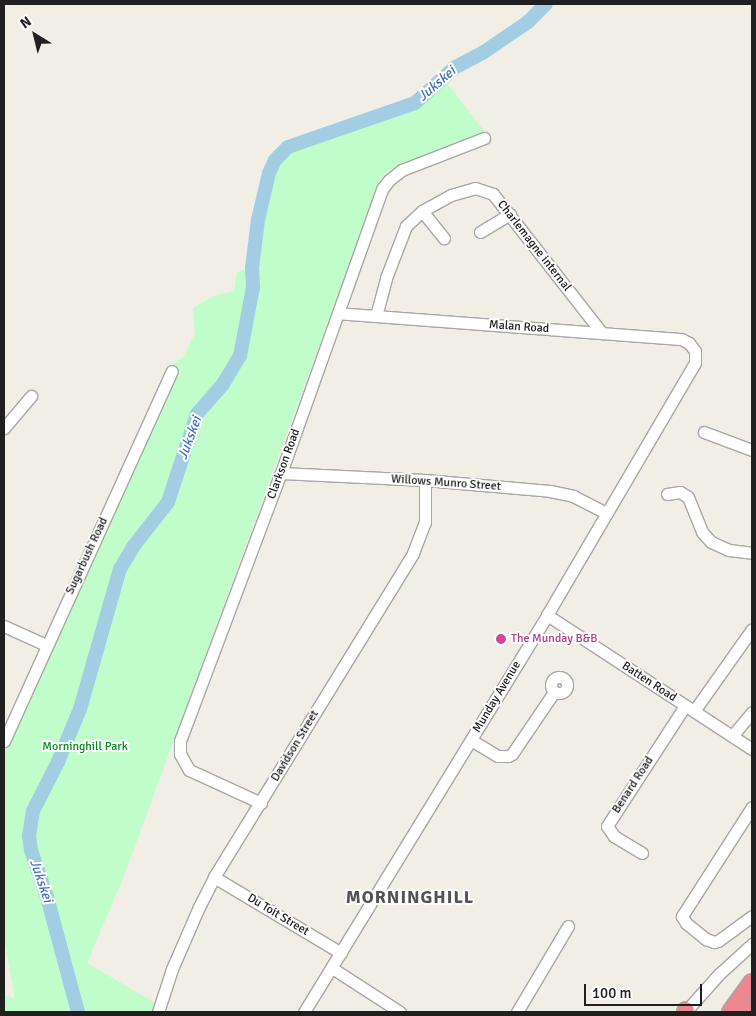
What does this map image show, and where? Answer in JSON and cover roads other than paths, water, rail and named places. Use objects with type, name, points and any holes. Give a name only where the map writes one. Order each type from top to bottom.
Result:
[{"type":"highway","points":[[730,1012],[752,982]]},
{"type":"street","name":"Clarkson Road","points":[[261,803],[189,770],[182,760],[179,748],[183,732],[281,473],[378,199],[389,180],[402,170],[484,138]]},
{"type":"street","name":"Charlemagne internal","points":[[376,316],[386,278],[406,226],[422,212],[451,195],[474,188],[493,194],[602,333]]},
{"type":"street","points":[[422,212],[444,238]]},
{"type":"street","points":[[480,232],[510,214]]},
{"type":"street","name":"Malan Road","points":[[338,313],[681,339],[689,343],[695,351]]},
{"type":"street","name":"Munday Avenue","points":[[304,1012],[547,615],[695,362],[695,351]]},
{"type":"street","name":"Sugarbush Road","points":[[4,742],[46,645],[172,371]]},
{"type":"street","points":[[4,428],[31,396]]},
{"type":"street","points":[[704,432],[752,450]]},
{"type":"street","name":"Willows Munro Street","points":[[281,473],[425,480],[559,492],[573,496],[606,513]]},
{"type":"street","name":"Davidson Street","points":[[158,1012],[172,970],[214,877],[261,803],[412,553],[425,522],[425,480]]},
{"type":"street","points":[[667,494],[680,492],[688,497],[702,532],[711,542],[729,550],[752,553]]},
{"type":"street","name":"Batten Road","points":[[547,615],[752,749]]},
{"type":"street","points":[[4,626],[46,645]]},
{"type":"street","points":[[689,708],[752,630]]},
{"type":"street","points":[[470,740],[498,756],[512,754],[554,692]]},
{"type":"street","name":"Benard Road","points":[[642,853],[614,836],[607,826],[689,708]]},
{"type":"street","points":[[732,736],[752,712]]},
{"type":"street","points":[[752,807],[682,916],[686,923],[706,939],[714,942],[752,916]]},
{"type":"street","name":"Du Toit Street","points":[[214,877],[341,953]]},
{"type":"street","points":[[517,1012],[568,926]]},
{"type":"street","points":[[685,1011],[719,974],[752,944]]},
{"type":"street","points":[[332,968],[400,1012]]},
{"type":"waterway","name":"Jukskei","points":[[78,1012],[47,897],[31,850],[29,836],[33,811],[58,762],[80,709],[120,569],[133,547],[168,502],[197,414],[223,384],[240,356],[253,287],[252,268],[258,220],[269,173],[275,160],[288,147],[415,103],[454,68],[484,52],[528,22],[546,4]]},
{"type":"place","name":"The Munday B&B","points":[[501,639]]},
{"type":"district","name":"MORNINGHILL","points":[[410,897]]},
{"type":"park label","name":"Morninghill Park","points":[[85,747]]}]
